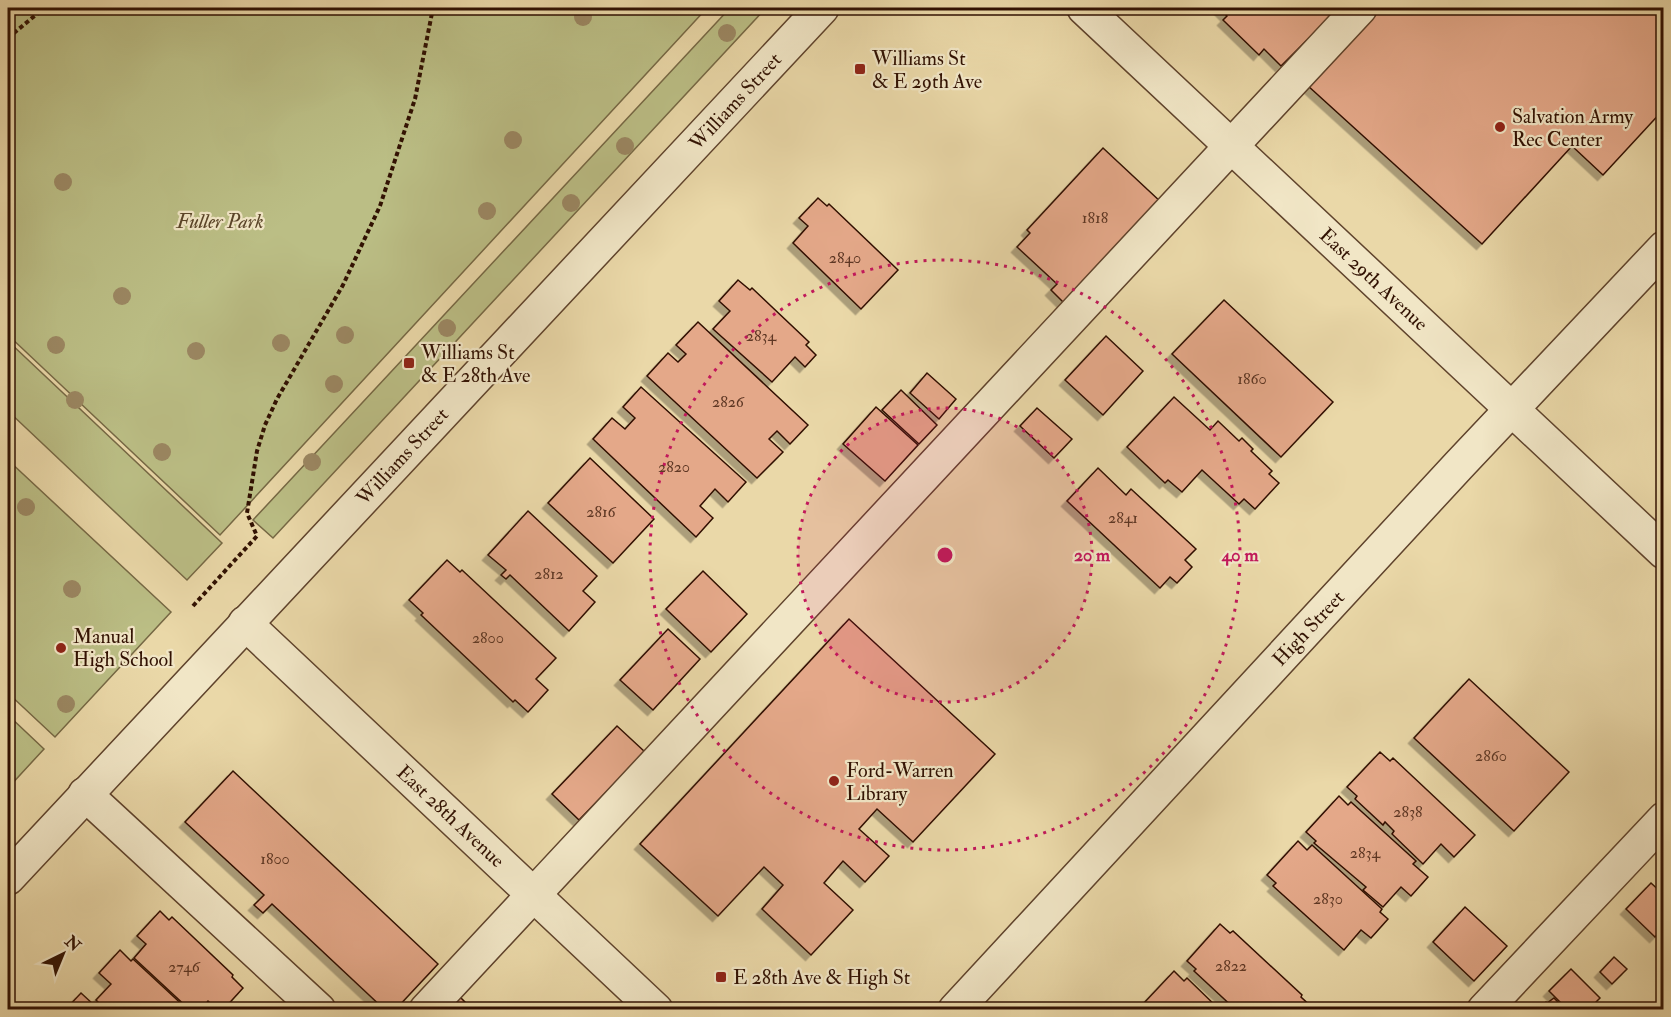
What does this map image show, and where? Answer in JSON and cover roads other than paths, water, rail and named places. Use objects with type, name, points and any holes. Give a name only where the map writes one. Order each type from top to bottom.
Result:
[{"type":"street","name":"Williams Street","points":[[8,878],[822,8]]},
{"type":"street","name":"East 29th Avenue","points":[[1084,8],[1664,552]]},
{"type":"street","points":[[426,1010],[1360,8]]},
{"type":"street","name":"High Street","points":[[955,1010],[1512,408],[1664,248]]},
{"type":"street","name":"East 28th Avenue","points":[[245,623],[656,1010]]},
{"type":"street","points":[[85,794],[318,1010]]},
{"type":"street","points":[[1484,1010],[1664,819]]},
{"type":"place","name":"Williams St & E 29th Ave","points":[[860,69]]},
{"type":"place","name":"Salvation Army Rec Center","points":[[1500,127]]},
{"type":"place","name":"Williams St & E 28th Ave","points":[[409,363]]},
{"type":"place","name":"Manual High School","points":[[61,648]]},
{"type":"place","name":"Ford-Warren Library","points":[[834,781]]},
{"type":"place","name":"E 28th Ave & High St","points":[[721,977]]},
{"type":"park label","name":"Fuller Park","points":[[220,221]]}]
